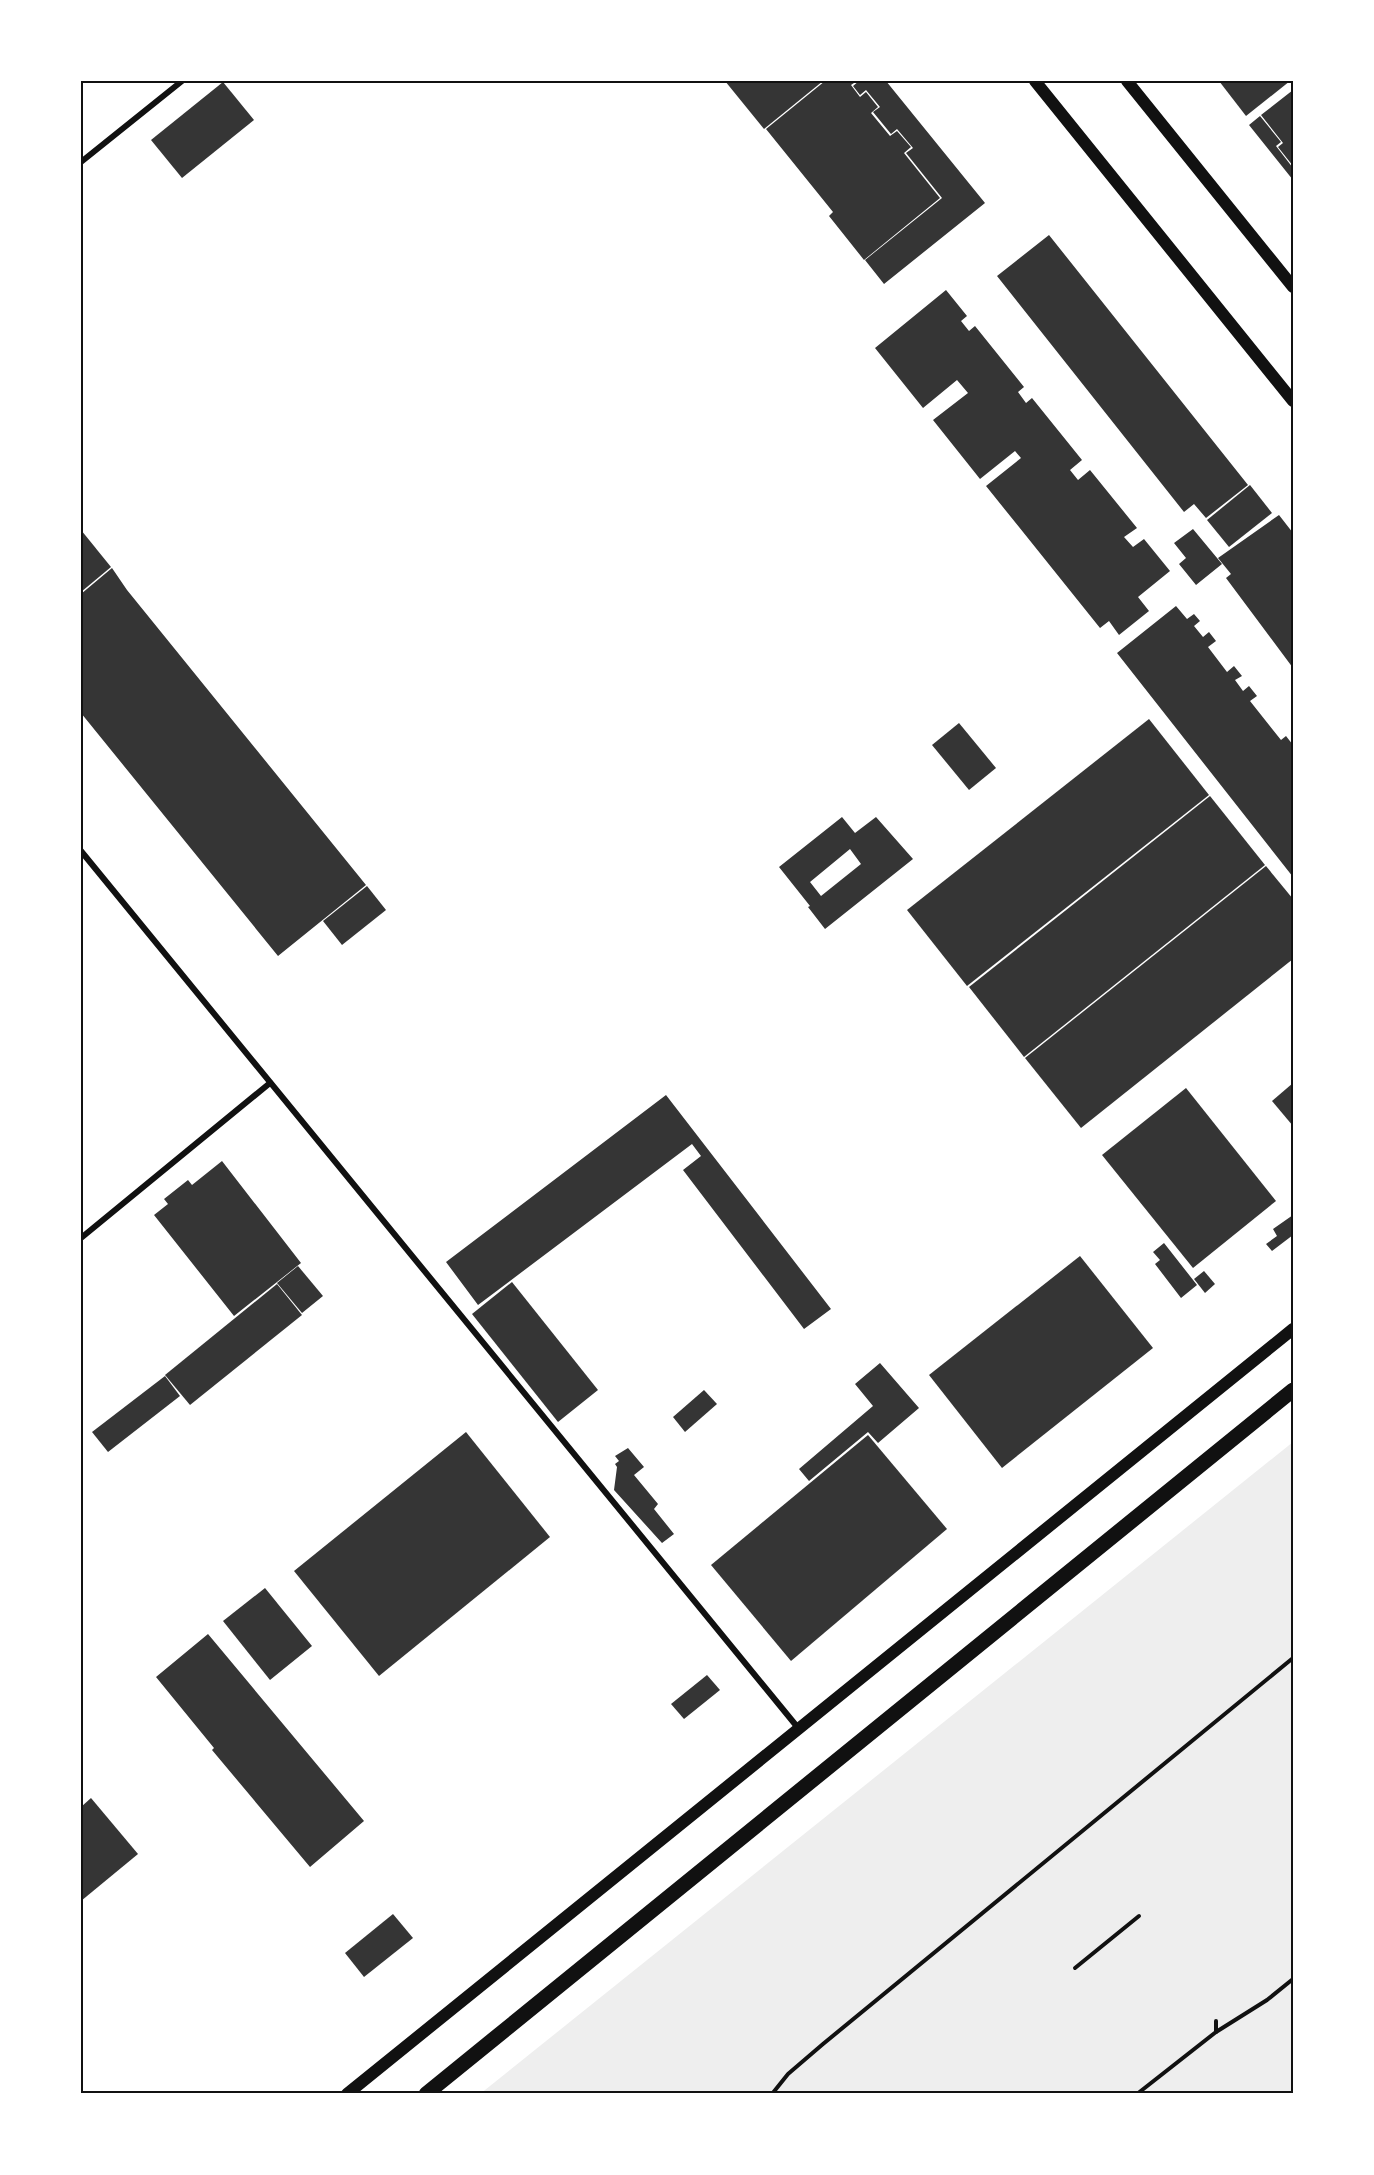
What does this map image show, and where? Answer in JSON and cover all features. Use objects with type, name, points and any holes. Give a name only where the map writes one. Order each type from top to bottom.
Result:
[{"type":"main road","points":[[1035,81],[1293,401]]},
{"type":"main road","points":[[1127,81],[1293,287]]},
{"type":"main road","points":[[347,2094],[1293,1329]]},
{"type":"main road","points":[[426,2094],[1293,1390]]},
{"type":"street","points":[[81,162],[182,81]]},
{"type":"street","points":[[81,850],[799,1730]]},
{"type":"street","points":[[81,1238],[270,1083]]},
{"type":"path","points":[[772,2094],[788,2074],[823,2044],[1293,1658]]},
{"type":"path","points":[[1075,1968],[1139,1916]]},
{"type":"path","points":[[1137,2094],[1216,2032],[1267,2001],[1293,1979]]},
{"type":"path","points":[[1216,2021],[1216,2032]]},
{"type":"shaded area","points":[[1293,1442],[1293,2094],[480,2094]]},
{"type":"building","points":[[725,81],[823,81],[764,129]]},
{"type":"building","points":[[825,81],[857,81],[851,85],[860,97],[866,92],[878,107],[871,113],[890,136],[897,131],[911,147],[904,153],[940,198],[864,260],[829,216],[833,212],[766,129]]},
{"type":"building","points":[[859,81],[886,81],[985,203],[884,284],[865,260],[942,198],[906,153],[913,148],[897,129],[891,134],[873,112],[880,107],[866,90],[860,95],[853,86]]},
{"type":"building","points":[[1219,81],[1290,81],[1246,116]]},
{"type":"building","points":[[223,82],[254,120],[182,178],[151,140]]},
{"type":"building","points":[[1293,90],[1293,166],[1278,147],[1283,143],[1261,115]]},
{"type":"building","points":[[1260,116],[1281,142],[1276,146],[1293,168],[1293,180],[1249,125]]},
{"type":"building","points":[[1049,235],[1248,485],[1206,518],[1194,504],[1184,512],[997,276]]},
{"type":"building","points":[[946,290],[967,316],[961,321],[969,331],[975,326],[1024,387],[1018,392],[1026,403],[1032,398],[1082,460],[1070,470],[1078,480],[1090,470],[1137,528],[1124,537],[1133,547],[1144,539],[1170,571],[1138,597],[1149,611],[1119,635],[1109,621],[1100,628],[986,486],[1021,458],[1015,451],[980,479],[933,420],[968,393],[957,380],[923,408],[875,348]]},
{"type":"building","points":[[1250,485],[1272,513],[1229,547],[1207,520]]},
{"type":"building","points":[[1279,515],[1293,533],[1293,668],[1226,578],[1231,574],[1218,558]]},
{"type":"building","points":[[1193,529],[1222,564],[1196,585],[1179,564],[1186,558],[1174,543]]},
{"type":"building","points":[[81,530],[111,567],[81,592]]},
{"type":"building","points":[[112,568],[127,590],[366,885],[278,956],[81,713],[81,594]]},
{"type":"building","points":[[1176,606],[1187,619],[1194,614],[1200,621],[1194,626],[1203,637],[1209,632],[1216,641],[1208,647],[1227,672],[1234,666],[1242,676],[1235,680],[1243,691],[1249,686],[1257,696],[1250,701],[1281,740],[1286,736],[1293,745],[1291,755],[1293,758],[1293,877],[1117,653]]},
{"type":"building","points":[[1149,719],[1209,795],[967,986],[907,910]]},
{"type":"building","points":[[959,723],[996,768],[969,790],[932,745]]},
{"type":"building","points":[[1210,796],[1265,865],[1024,1057],[969,987]]},
{"type":"building","points":[[842,817],[855,833],[876,817],[913,859],[825,929],[779,867]],"holes":[[[850,849],[861,864],[821,896],[810,882]]]},
{"type":"building","points":[[1266,866],[1293,899],[1293,959],[1081,1128],[1025,1058]]},
{"type":"building","points":[[367,886],[386,910],[342,945],[323,921]]},
{"type":"building","points":[[1293,1083],[1293,1126],[1272,1101]]},
{"type":"building","points":[[1186,1088],[1276,1201],[1193,1268],[1102,1155]]},
{"type":"building","points":[[666,1095],[831,1309],[804,1329],[683,1170],[701,1156],[692,1144],[478,1305],[446,1262]]},
{"type":"building","points":[[222,1161],[301,1263],[234,1316],[154,1215],[168,1204],[164,1199],[188,1180],[192,1185]]},
{"type":"building","points":[[1293,1215],[1293,1235],[1272,1251],[1266,1244],[1277,1236],[1273,1229]]},
{"type":"building","points":[[1164,1243],[1197,1285],[1181,1298],[1155,1264],[1160,1260],[1153,1252]]},
{"type":"building","points":[[1080,1256],[1153,1348],[1002,1468],[929,1375]]},
{"type":"building","points":[[298,1266],[323,1296],[302,1313],[277,1283]]},
{"type":"building","points":[[1204,1271],[1215,1284],[1205,1293],[1194,1279]]},
{"type":"building","points":[[512,1282],[598,1390],[558,1422],[472,1314]]},
{"type":"building","points":[[277,1284],[302,1315],[190,1405],[165,1375]]},
{"type":"building","points":[[880,1363],[919,1408],[878,1443],[868,1432],[809,1481],[799,1469],[873,1406],[855,1384]]},
{"type":"building","points":[[165,1376],[180,1396],[108,1452],[92,1432]]},
{"type":"building","points":[[704,1390],[717,1404],[685,1432],[673,1417]]},
{"type":"building","points":[[466,1432],[550,1537],[379,1676],[294,1571]]},
{"type":"building","points":[[868,1435],[947,1529],[791,1661],[711,1565]]},
{"type":"building","points":[[628,1448],[644,1467],[634,1475],[658,1504],[654,1509],[674,1534],[662,1543],[614,1490],[617,1467],[615,1464],[619,1461],[615,1456]]},
{"type":"building","points":[[265,1588],[312,1646],[270,1680],[223,1621]]},
{"type":"building","points":[[208,1634],[364,1821],[310,1867],[212,1750],[214,1748],[156,1677]]},
{"type":"building","points":[[707,1675],[720,1690],[684,1719],[671,1704]]},
{"type":"building","points":[[91,1798],[138,1854],[81,1901],[81,1807]]},
{"type":"building","points":[[393,1914],[413,1938],[364,1977],[345,1953]]}]
